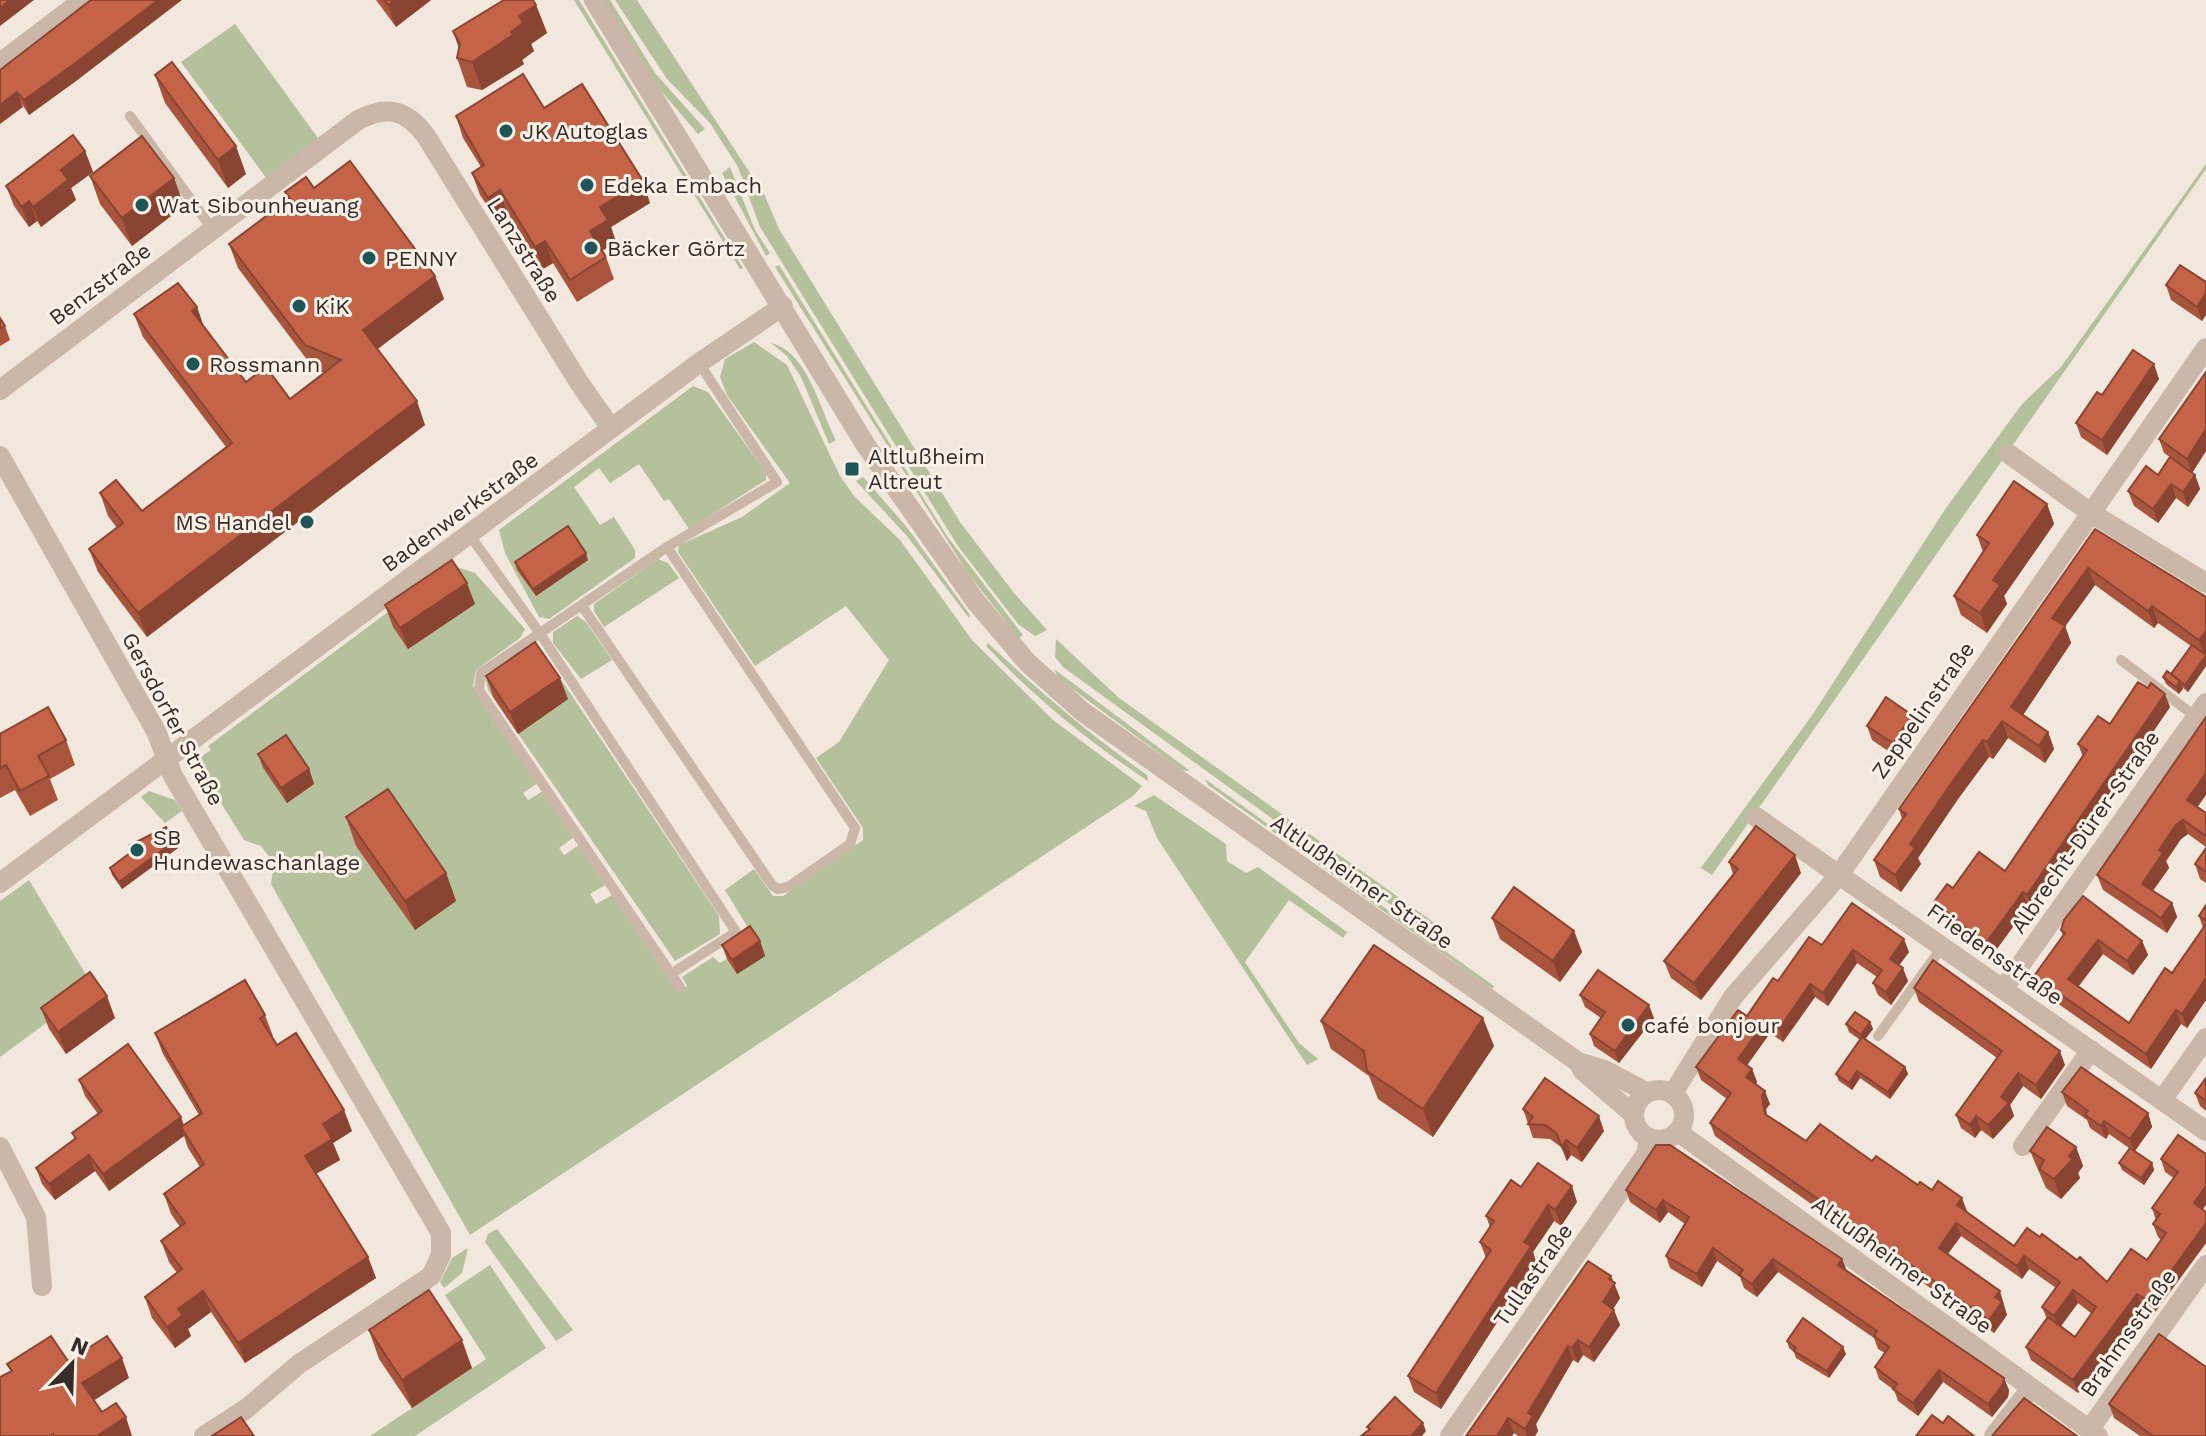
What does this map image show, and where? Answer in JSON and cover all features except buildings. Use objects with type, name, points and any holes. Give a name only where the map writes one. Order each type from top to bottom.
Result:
[{"type":"street","points":[[0,63],[83,0]]},
{"type":"street","name":"Altlußheimer Straße","points":[[594,0],[865,444],[956,576],[1002,635],[1083,712],[1578,1062],[1605,1070],[1646,1092],[1665,1090],[1673,1093]]},
{"type":"street","name":"Benzstraße","points":[[0,390],[358,120],[387,109]]},
{"type":"street","name":"Lanzstraße","points":[[387,109],[401,112],[414,121],[426,136],[572,372],[611,428]]},
{"type":"street","name":"Badenwerkstraße","points":[[0,883],[699,363],[783,306]]},
{"type":"street","name":"Zeppelinstraße","points":[[1673,1093],[1740,988],[1839,875],[2206,348]]},
{"type":"street","points":[[2009,454],[2091,513],[2206,583]]},
{"type":"street","name":"Gersdorfer Straße","points":[[0,456],[156,731],[179,786],[436,1223],[443,1244],[431,1276],[299,1364],[246,1409],[204,1436]]},
{"type":"street","name":"Albrecht-Dürer-Straße","points":[[2004,988],[2201,710]]},
{"type":"street","name":"Friedensstraße","points":[[1756,817],[2206,1131]]},
{"type":"street","points":[[2162,1100],[2206,1038]]},
{"type":"street","points":[[2023,1146],[2091,1050]]},
{"type":"street","name":"Altlußheimer Straße","points":[[1578,1062],[1583,1071],[1633,1114],[1638,1129],[1649,1138]]},
{"type":"street","points":[[1633,1114],[1646,1092]]},
{"type":"street","points":[[1649,1138],[1665,1140],[1678,1132],[1685,1115],[1673,1093]]},
{"type":"street","name":"Altlußheimer Straße","points":[[1678,1132],[2094,1433]]},
{"type":"street","name":"Tullastraße","points":[[1450,1436],[1646,1154],[1649,1138]]},
{"type":"street","points":[[0,1147],[36,1217],[42,1286]]},
{"type":"street","name":"Brahmsstraße","points":[[2094,1433],[2206,1265]]},
{"type":"street","points":[[1994,1436],[2031,1388]]},
{"type":"lane","points":[[130,116],[213,230]]},
{"type":"lane","points":[[680,987],[479,690],[481,673],[667,547],[777,482],[699,363]]},
{"type":"lane","points":[[469,534],[541,635],[736,932],[671,974]]},
{"type":"lane","points":[[582,606],[772,885],[782,889],[800,879],[850,844],[855,828],[667,547]]},
{"type":"lane","points":[[2121,660],[2201,710]]},
{"type":"lane","points":[[1878,1036],[1943,945]]},
{"type":"green space","points":[[574,0],[579,0],[743,268],[740,269]]},
{"type":"green space","points":[[603,0],[610,0],[655,73],[705,129],[698,134],[651,79]]},
{"type":"green space","points":[[615,0],[637,0],[765,196],[779,229],[960,522],[1014,593],[1047,630],[1035,636],[1018,624],[958,546],[760,227],[738,167],[710,123],[667,79]]},
{"type":"green space","points":[[235,24],[318,138],[267,179],[181,62]]},
{"type":"green space","points":[[2206,164],[2206,169],[1712,875],[1701,868],[1813,714],[1946,508],[2022,404],[2061,367]]},
{"type":"green space","points":[[730,167],[755,230],[770,253],[766,256],[722,173]]},
{"type":"green space","points":[[779,265],[947,536],[1023,635],[1019,638],[969,575],[775,267]]},
{"type":"green space","points":[[754,342],[787,365],[840,476],[854,496],[900,540],[972,640],[1053,720],[1142,786],[1133,796],[470,1235],[271,884],[274,863],[261,846],[244,840],[195,761],[211,750],[208,746],[451,565],[475,573],[525,629],[520,638],[476,670],[473,686],[538,783],[523,793],[528,800],[543,791],[574,837],[559,848],[564,855],[579,845],[605,885],[590,894],[596,904],[612,895],[678,992],[687,986],[682,977],[713,957],[720,963],[756,941],[725,890],[754,869],[773,896],[783,896],[863,840],[863,828],[816,758],[839,742],[889,660],[846,606],[755,666],[678,552],[679,545],[742,517],[790,483],[727,395],[720,377],[725,359]]},
{"type":"green space","points":[[771,343],[795,358],[804,370],[836,440],[829,444],[801,377],[787,356]]},
{"type":"green space","points":[[693,386],[708,392],[766,473],[766,480],[689,529],[669,499],[664,501],[639,464],[610,483],[599,468],[574,487],[600,525],[614,517],[635,550],[635,558],[549,619],[539,617],[505,553],[499,530]]},
{"type":"green space","points":[[863,477],[906,526],[970,615],[969,618],[907,536],[856,481]]},
{"type":"green space","points":[[658,559],[668,563],[679,578],[604,627],[594,611],[594,604]]},
{"type":"green space","points":[[577,616],[586,622],[612,660],[581,679],[553,643],[553,632]]},
{"type":"green space","points":[[1056,639],[1119,698],[1443,929],[1438,939],[1063,667],[1055,657]]},
{"type":"green space","points":[[988,643],[1065,712],[1147,775],[1148,781],[1043,701],[986,646]]},
{"type":"green space","points":[[529,647],[542,651],[719,916],[720,934],[675,961],[488,690],[485,677]]},
{"type":"green space","points":[[1054,669],[1190,771],[1182,770],[1059,679]]},
{"type":"green space","points":[[1205,779],[1494,986],[1492,989],[1208,785]]},
{"type":"green space","points":[[149,791],[175,800],[182,811],[165,823],[141,797]]},
{"type":"green space","points":[[1154,795],[1226,844],[1227,861],[1246,873],[1258,867],[1347,932],[1343,938],[1289,900],[1245,962],[1299,1043],[1318,1059],[1307,1065],[1157,838],[1146,811],[1134,806]]},
{"type":"green space","points":[[29,880],[94,988],[0,1057],[0,901]]},
{"type":"green space","points":[[497,1229],[573,1330],[556,1341],[485,1242],[488,1234]]},
{"type":"green space","points":[[468,1248],[462,1273],[444,1288],[440,1282],[452,1258]]},
{"type":"green space","points":[[490,1265],[546,1348],[415,1436],[370,1436],[486,1359],[445,1295]]},
{"type":"place","name":"JK Autoglas","points":[[506,131]]},
{"type":"place","name":"Edeka Embach","points":[[587,185]]},
{"type":"place","name":"Wat Sibounheuang","points":[[142,205]]},
{"type":"place","name":"Bäcker Görtz","points":[[591,248]]},
{"type":"place","name":"PENNY","points":[[369,258]]},
{"type":"place","name":"KiK","points":[[299,306]]},
{"type":"place","name":"Rossmann","points":[[193,364]]},
{"type":"place","name":"Altlußheim Altreut","points":[[852,469]]},
{"type":"place","name":"MS Handel","points":[[307,522]]},
{"type":"place","name":"SB Hundewaschanlage","points":[[137,850]]},
{"type":"place","name":"café bonjour","points":[[1628,1025]]}]
